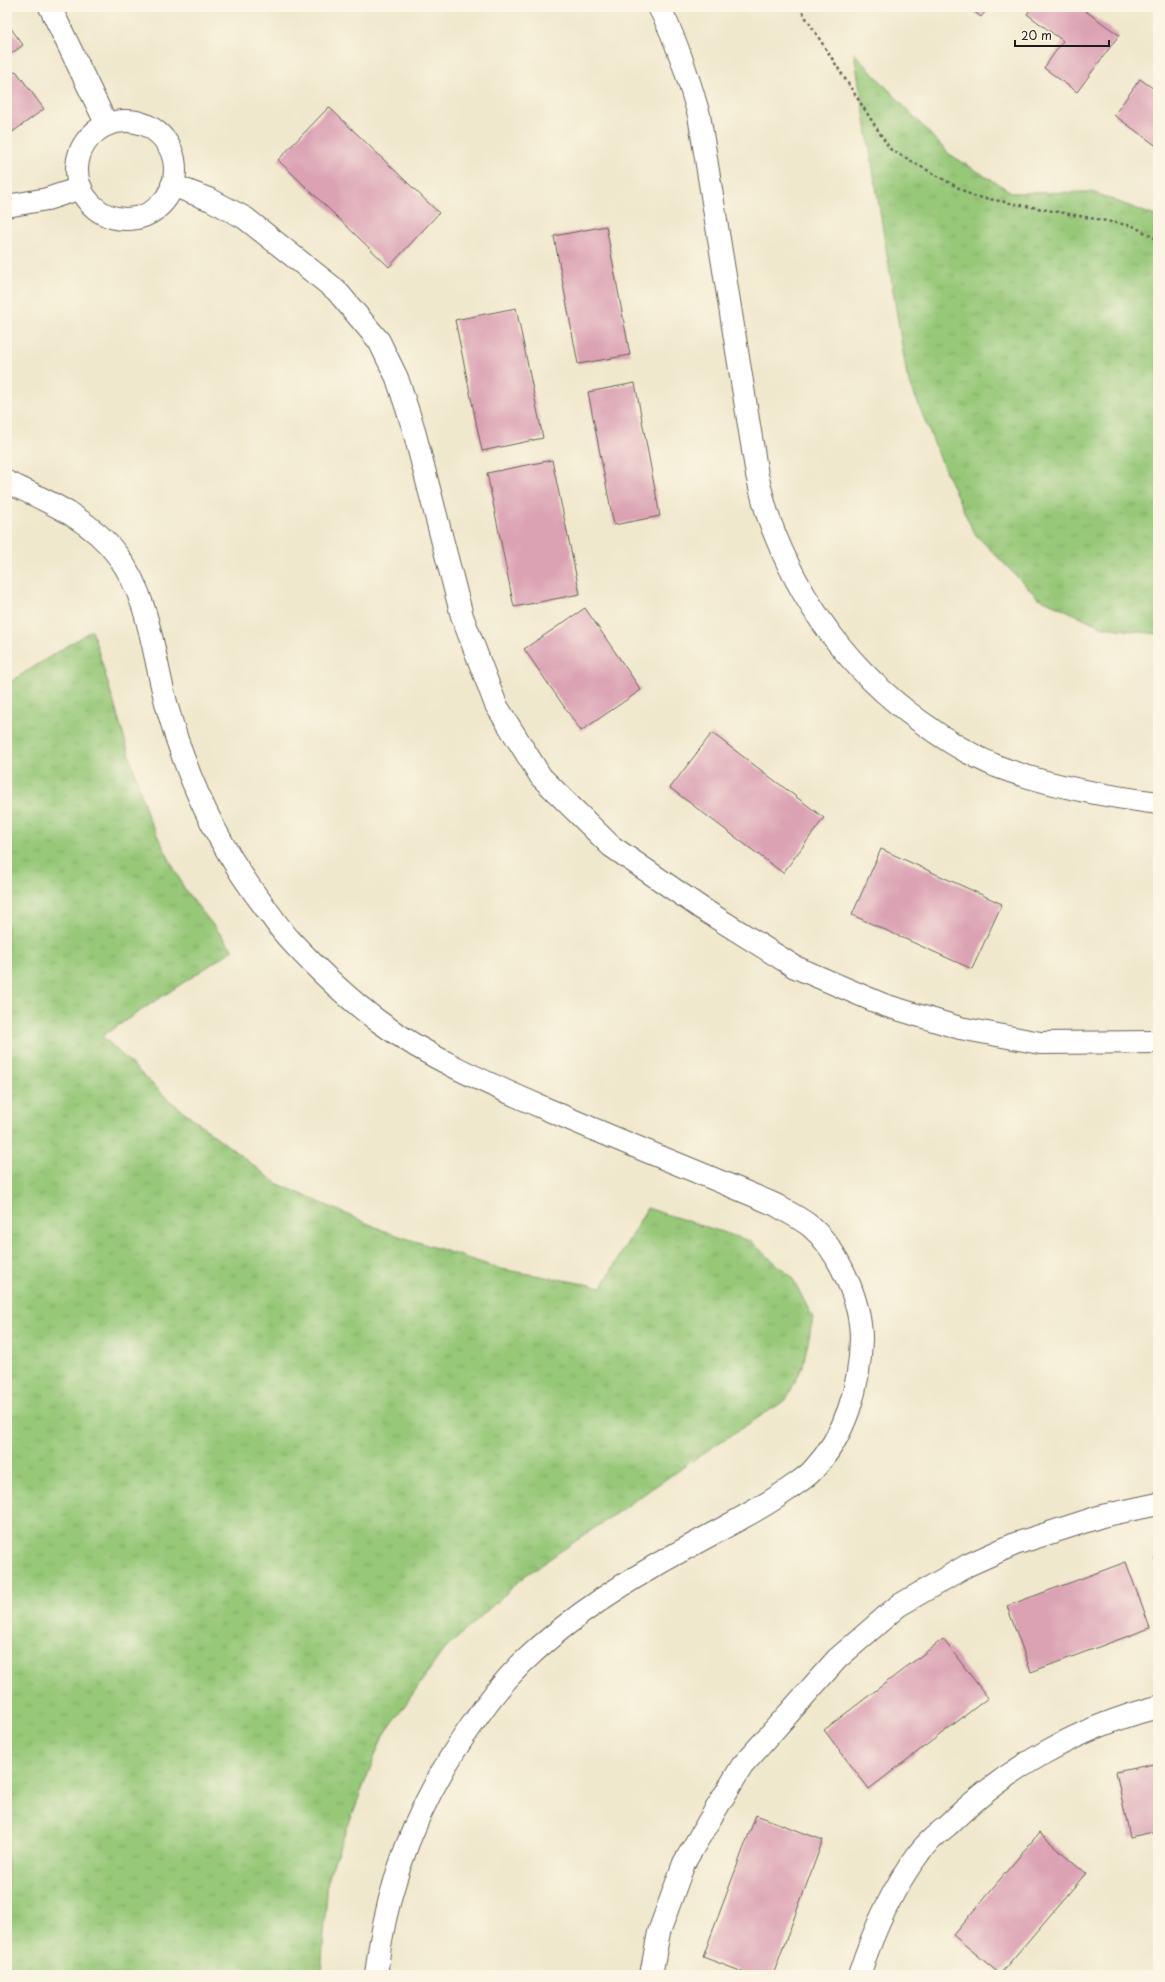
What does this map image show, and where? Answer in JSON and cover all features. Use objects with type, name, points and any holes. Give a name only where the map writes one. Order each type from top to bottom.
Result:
[{"type":"street","points":[[50,7],[107,125]]},
{"type":"street","points":[[659,7],[687,72],[699,115],[757,476],[768,518],[792,574],[819,621],[856,667],[897,705],[943,738],[996,766],[1068,789],[1158,803]]},
{"type":"street","points":[[117,121],[134,121],[152,129],[165,140],[172,155],[174,166],[172,185],[168,196],[148,214],[131,219],[120,219],[104,214],[92,205],[81,188],[78,180],[77,162],[82,148],[91,135],[107,125],[117,121]]},
{"type":"street","points":[[172,185],[212,200],[245,218],[336,290],[380,341],[397,378],[413,427],[462,616],[496,705],[542,777],[611,846],[701,908],[795,967],[884,1005],[960,1028],[1040,1043],[1158,1042]]},
{"type":"street","points":[[7,206],[47,199],[81,188]]},
{"type":"street","points":[[7,482],[70,513],[97,533],[117,554],[134,580],[144,606],[168,708],[181,752],[224,847],[255,894],[290,940],[333,983],[379,1021],[441,1060],[514,1095],[776,1205],[811,1227],[835,1255],[853,1292],[861,1327],[860,1362],[852,1401],[838,1436],[813,1471],[780,1496],[643,1571],[601,1598],[564,1625],[520,1664],[492,1697],[459,1742],[430,1790],[409,1838],[395,1880],[384,1927],[376,1975]]},
{"type":"street","points":[[651,1975],[659,1932],[684,1863],[742,1766],[837,1659],[898,1606],[968,1565],[1015,1544],[1088,1520],[1158,1504]]},
{"type":"street","points":[[859,1975],[870,1940],[899,1882],[920,1852],[955,1817],[997,1782],[1062,1743],[1126,1715],[1158,1707]]},
{"type":"path","points":[[799,7],[890,149],[973,196],[1133,226],[1158,240]]},
{"type":"green space","points":[[854,53],[949,154],[1013,193],[1092,192],[1158,217],[1158,634],[1103,627],[1037,597],[974,533],[945,470],[907,376]]},
{"type":"green space","points":[[92,630],[148,817],[185,890],[233,950],[102,1036],[169,1100],[276,1183],[387,1232],[501,1269],[602,1287],[647,1208],[750,1241],[792,1277],[813,1318],[803,1366],[786,1400],[717,1444],[526,1575],[442,1652],[382,1738],[328,1877],[321,1975],[7,1975],[7,684]]},
{"type":"building","points":[[968,7],[989,7],[981,17]]},
{"type":"building","points":[[1032,7],[1080,7],[1119,35],[1077,92],[1044,68],[1063,41],[1027,14]]},
{"type":"building","points":[[7,23],[23,45],[7,57]]},
{"type":"building","points":[[16,71],[44,109],[7,136],[7,78]]},
{"type":"building","points":[[1140,79],[1158,92],[1158,147],[1114,115]]},
{"type":"building","points":[[329,107],[439,213],[389,267],[278,160]]},
{"type":"building","points":[[606,226],[630,355],[578,364],[554,236]]},
{"type":"building","points":[[516,308],[543,438],[482,451],[455,320]]},
{"type":"building","points":[[635,383],[660,516],[614,525],[588,392]]},
{"type":"building","points":[[552,460],[580,594],[514,607],[487,473]]},
{"type":"building","points":[[585,608],[641,690],[581,731],[524,649]]},
{"type":"building","points":[[712,733],[824,818],[783,873],[670,788]]},
{"type":"building","points":[[881,849],[1002,904],[972,969],[852,915]]},
{"type":"building","points":[[1155,1557],[1158,1557],[1158,1573],[1157,1573]]},
{"type":"building","points":[[1126,1562],[1150,1628],[1031,1672],[1007,1606]]},
{"type":"building","points":[[943,1639],[988,1698],[869,1789],[824,1730]]},
{"type":"building","points":[[1158,1763],[1158,1831],[1130,1837],[1116,1772]]},
{"type":"building","points":[[756,1815],[823,1840],[773,1975],[751,1975],[703,1957]]},
{"type":"building","points":[[1039,1833],[1086,1873],[1000,1974],[953,1935]]}]
